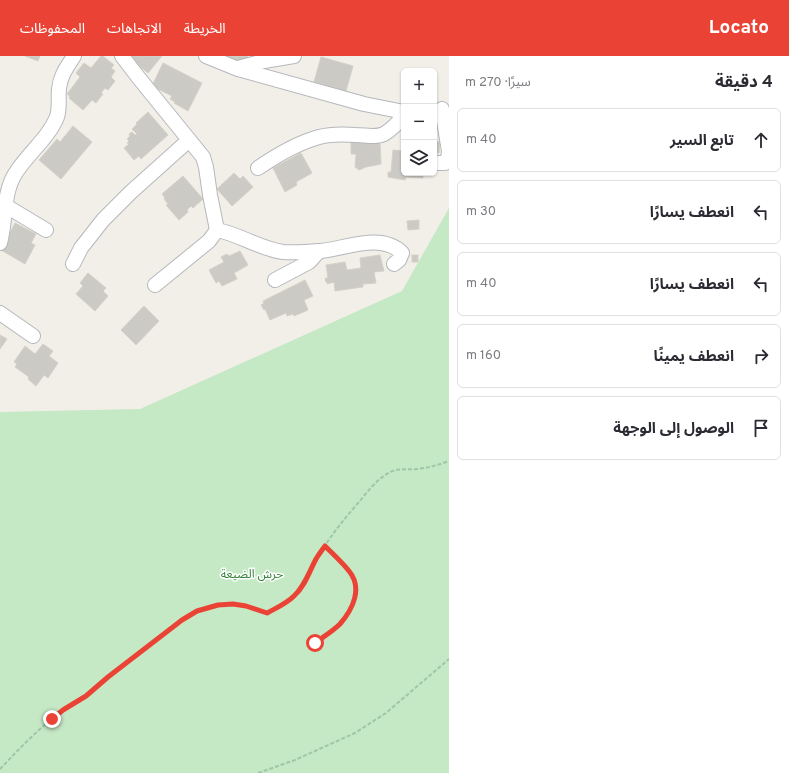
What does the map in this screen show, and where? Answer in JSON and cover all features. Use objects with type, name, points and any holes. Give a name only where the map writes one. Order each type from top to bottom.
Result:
[{"type":"street","points":[[0,243],[6,206],[14,174],[47,134],[56,118],[59,110],[60,79],[74,56]]},
{"type":"street","points":[[122,56],[202,157],[206,166],[217,230],[209,241],[155,285]]},
{"type":"street","points":[[206,56],[238,69],[401,113]]},
{"type":"street","points":[[238,69],[264,61],[294,56]]},
{"type":"street","points":[[437,163],[445,163],[448,159],[449,152],[442,109]]},
{"type":"street","points":[[258,168],[289,148],[318,138],[327,135],[366,136],[383,134],[401,119]]},
{"type":"street","points":[[73,264],[81,248],[103,220],[131,192],[189,140]]},
{"type":"street","points":[[6,206],[46,230]]},
{"type":"street","points":[[217,230],[283,252],[319,251],[338,249],[366,243],[382,243],[397,248],[402,253],[399,260],[394,264]]},
{"type":"street","points":[[275,280],[309,262],[319,251]]},
{"type":"street","points":[[0,313],[33,336]]},
{"type":"path","points":[[0,769],[28,740],[63,710],[86,696],[108,677],[182,620],[197,611],[218,605],[233,604],[246,606],[267,613],[294,597],[309,576],[316,559],[336,528],[379,480],[389,472],[396,469],[432,467],[449,461]]},
{"type":"path","points":[[315,643],[340,624],[352,604],[357,591],[350,571],[325,546]]},
{"type":"path","points":[[258,773],[295,760],[355,732],[386,713],[449,659]]},
{"type":"green space","name":"حرش الضيعة","points":[[449,208],[449,773],[0,773],[0,412],[140,409],[402,291]]},
{"type":"building","points":[[25,56],[40,56],[38,61]]},
{"type":"building","points":[[101,56],[114,65],[111,68],[115,71],[111,77],[115,81],[108,90],[105,88],[101,93],[103,94],[96,103],[92,100],[83,110],[69,98],[70,96],[67,94],[80,77],[76,73],[84,63],[91,68]]},
{"type":"building","points":[[162,56],[148,73],[128,57]]},
{"type":"building","points":[[220,56],[247,56],[248,58],[235,64]]},
{"type":"building","points":[[321,57],[353,66],[346,91],[314,82]]},
{"type":"building","points":[[163,63],[202,83],[188,111],[174,103],[175,102],[170,99],[172,96],[152,86]]},
{"type":"building","points":[[148,112],[168,135],[141,159],[139,156],[134,160],[124,148],[129,144],[127,143],[129,141],[127,139],[130,136],[129,134],[132,132],[135,135],[137,134],[132,129],[137,124],[136,123]]},
{"type":"building","points":[[73,126],[92,142],[61,179],[39,160],[57,139],[60,142]]},
{"type":"building","points":[[380,141],[381,164],[359,170],[355,167],[356,154],[351,154],[351,142]]},
{"type":"building","points":[[437,142],[440,142],[439,153],[437,153]]},
{"type":"building","points":[[393,150],[401,151],[401,176],[423,176],[423,178],[406,177],[405,180],[388,177],[388,172],[391,172]]},
{"type":"building","points":[[301,153],[312,173],[296,182],[297,185],[285,192],[273,168]]},
{"type":"building","points":[[234,173],[240,179],[243,176],[253,187],[232,206],[217,189]]},
{"type":"building","points":[[183,176],[203,199],[193,208],[191,206],[187,210],[188,212],[179,220],[166,205],[168,204],[162,194]]},
{"type":"building","points":[[419,220],[419,229],[408,230],[407,221]]},
{"type":"building","points":[[15,223],[36,234],[31,243],[35,245],[25,264],[1,250]]},
{"type":"building","points":[[240,251],[248,265],[234,273],[237,279],[222,286],[219,281],[216,283],[209,270],[224,262],[221,257],[227,254],[229,256]]},
{"type":"building","points":[[380,255],[384,271],[374,272],[376,283],[363,284],[363,287],[335,291],[334,282],[327,284],[325,278],[328,278],[326,265],[345,262],[347,270],[361,268],[360,258]]},
{"type":"building","points":[[412,255],[418,255],[418,262],[412,262]]},
{"type":"building","points":[[88,273],[106,288],[103,291],[108,296],[95,311],[76,294],[83,286],[80,283]]},
{"type":"building","points":[[305,280],[313,296],[304,300],[308,310],[294,316],[293,314],[287,316],[286,313],[270,320],[265,309],[264,310],[261,305],[264,303],[263,301]]},
{"type":"building","points":[[144,306],[159,321],[136,345],[121,330]]},
{"type":"building","points":[[0,335],[7,339],[0,349]]},
{"type":"building","points":[[43,344],[53,351],[49,356],[58,363],[48,378],[44,375],[36,386],[28,379],[29,377],[15,367],[17,364],[14,362],[25,346],[35,354]]},
{"type":"route","points":[[52,719],[63,710],[86,696],[108,677],[182,620],[197,611],[207,607],[233,604],[246,606],[267,613],[285,603],[294,597],[302,587],[309,576],[316,559],[325,546],[350,571],[357,591],[352,604],[340,624],[315,643]]}]
